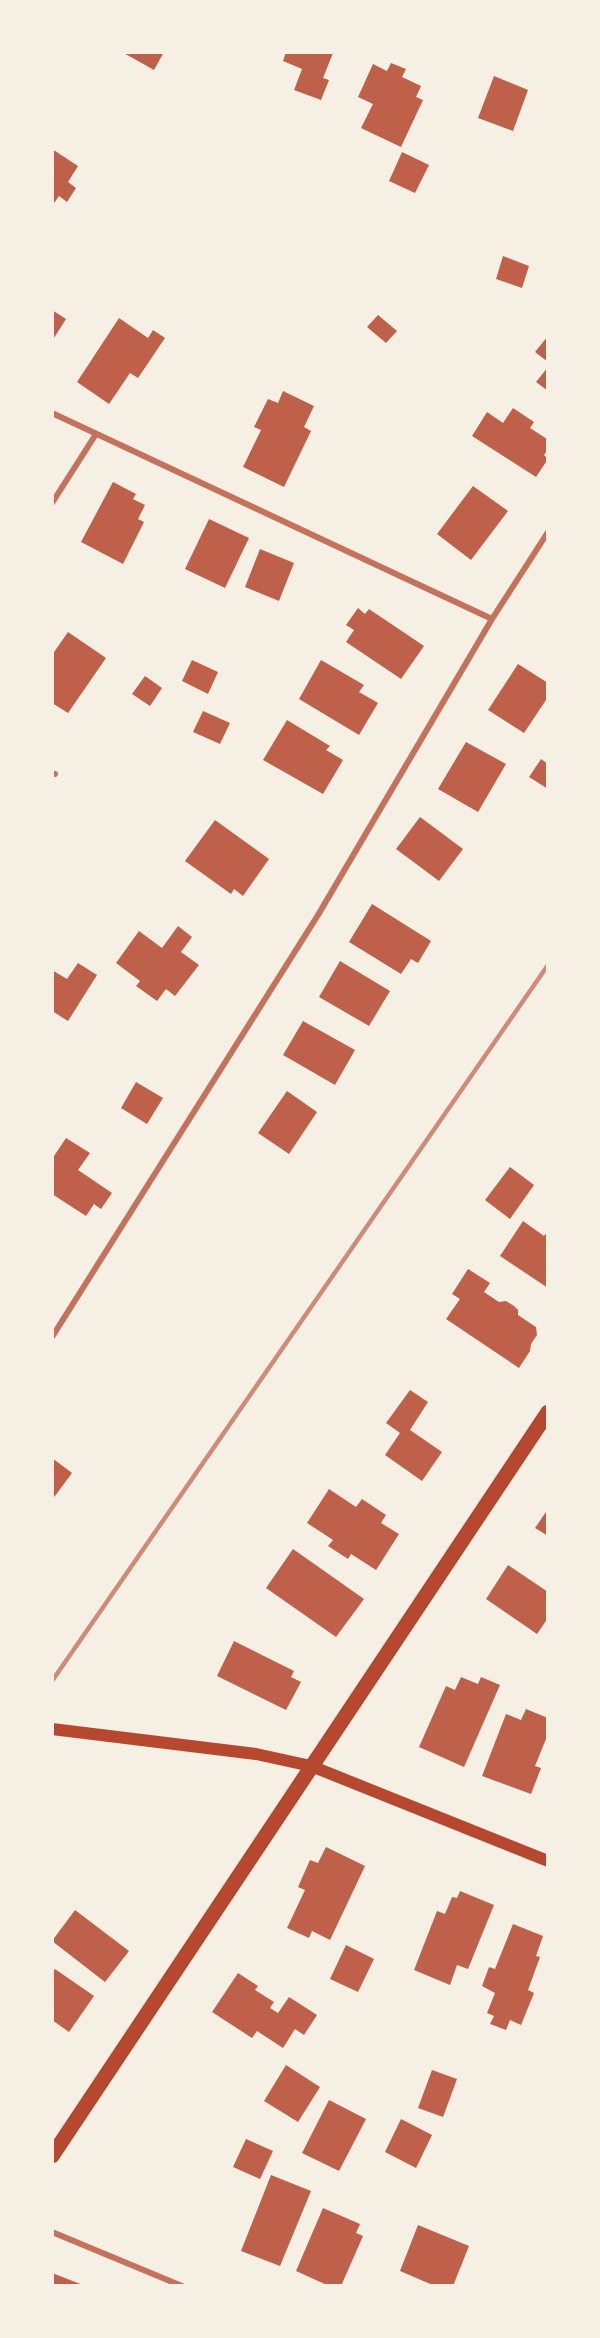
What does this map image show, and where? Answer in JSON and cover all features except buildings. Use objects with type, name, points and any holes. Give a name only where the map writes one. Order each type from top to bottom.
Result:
[{"type":"main road","points":[[52,2156],[548,1412]]},
{"type":"main road","points":[[52,1729],[256,1754],[311,1766],[548,1861]]},
{"type":"street","points":[[52,413],[492,619]]},
{"type":"street","points":[[52,503],[96,434]]},
{"type":"street","points":[[52,1337],[318,915],[492,619],[548,532]]},
{"type":"street","points":[[52,2232],[182,2286]]},
{"type":"railway","points":[[52,1681],[548,965]]}]
